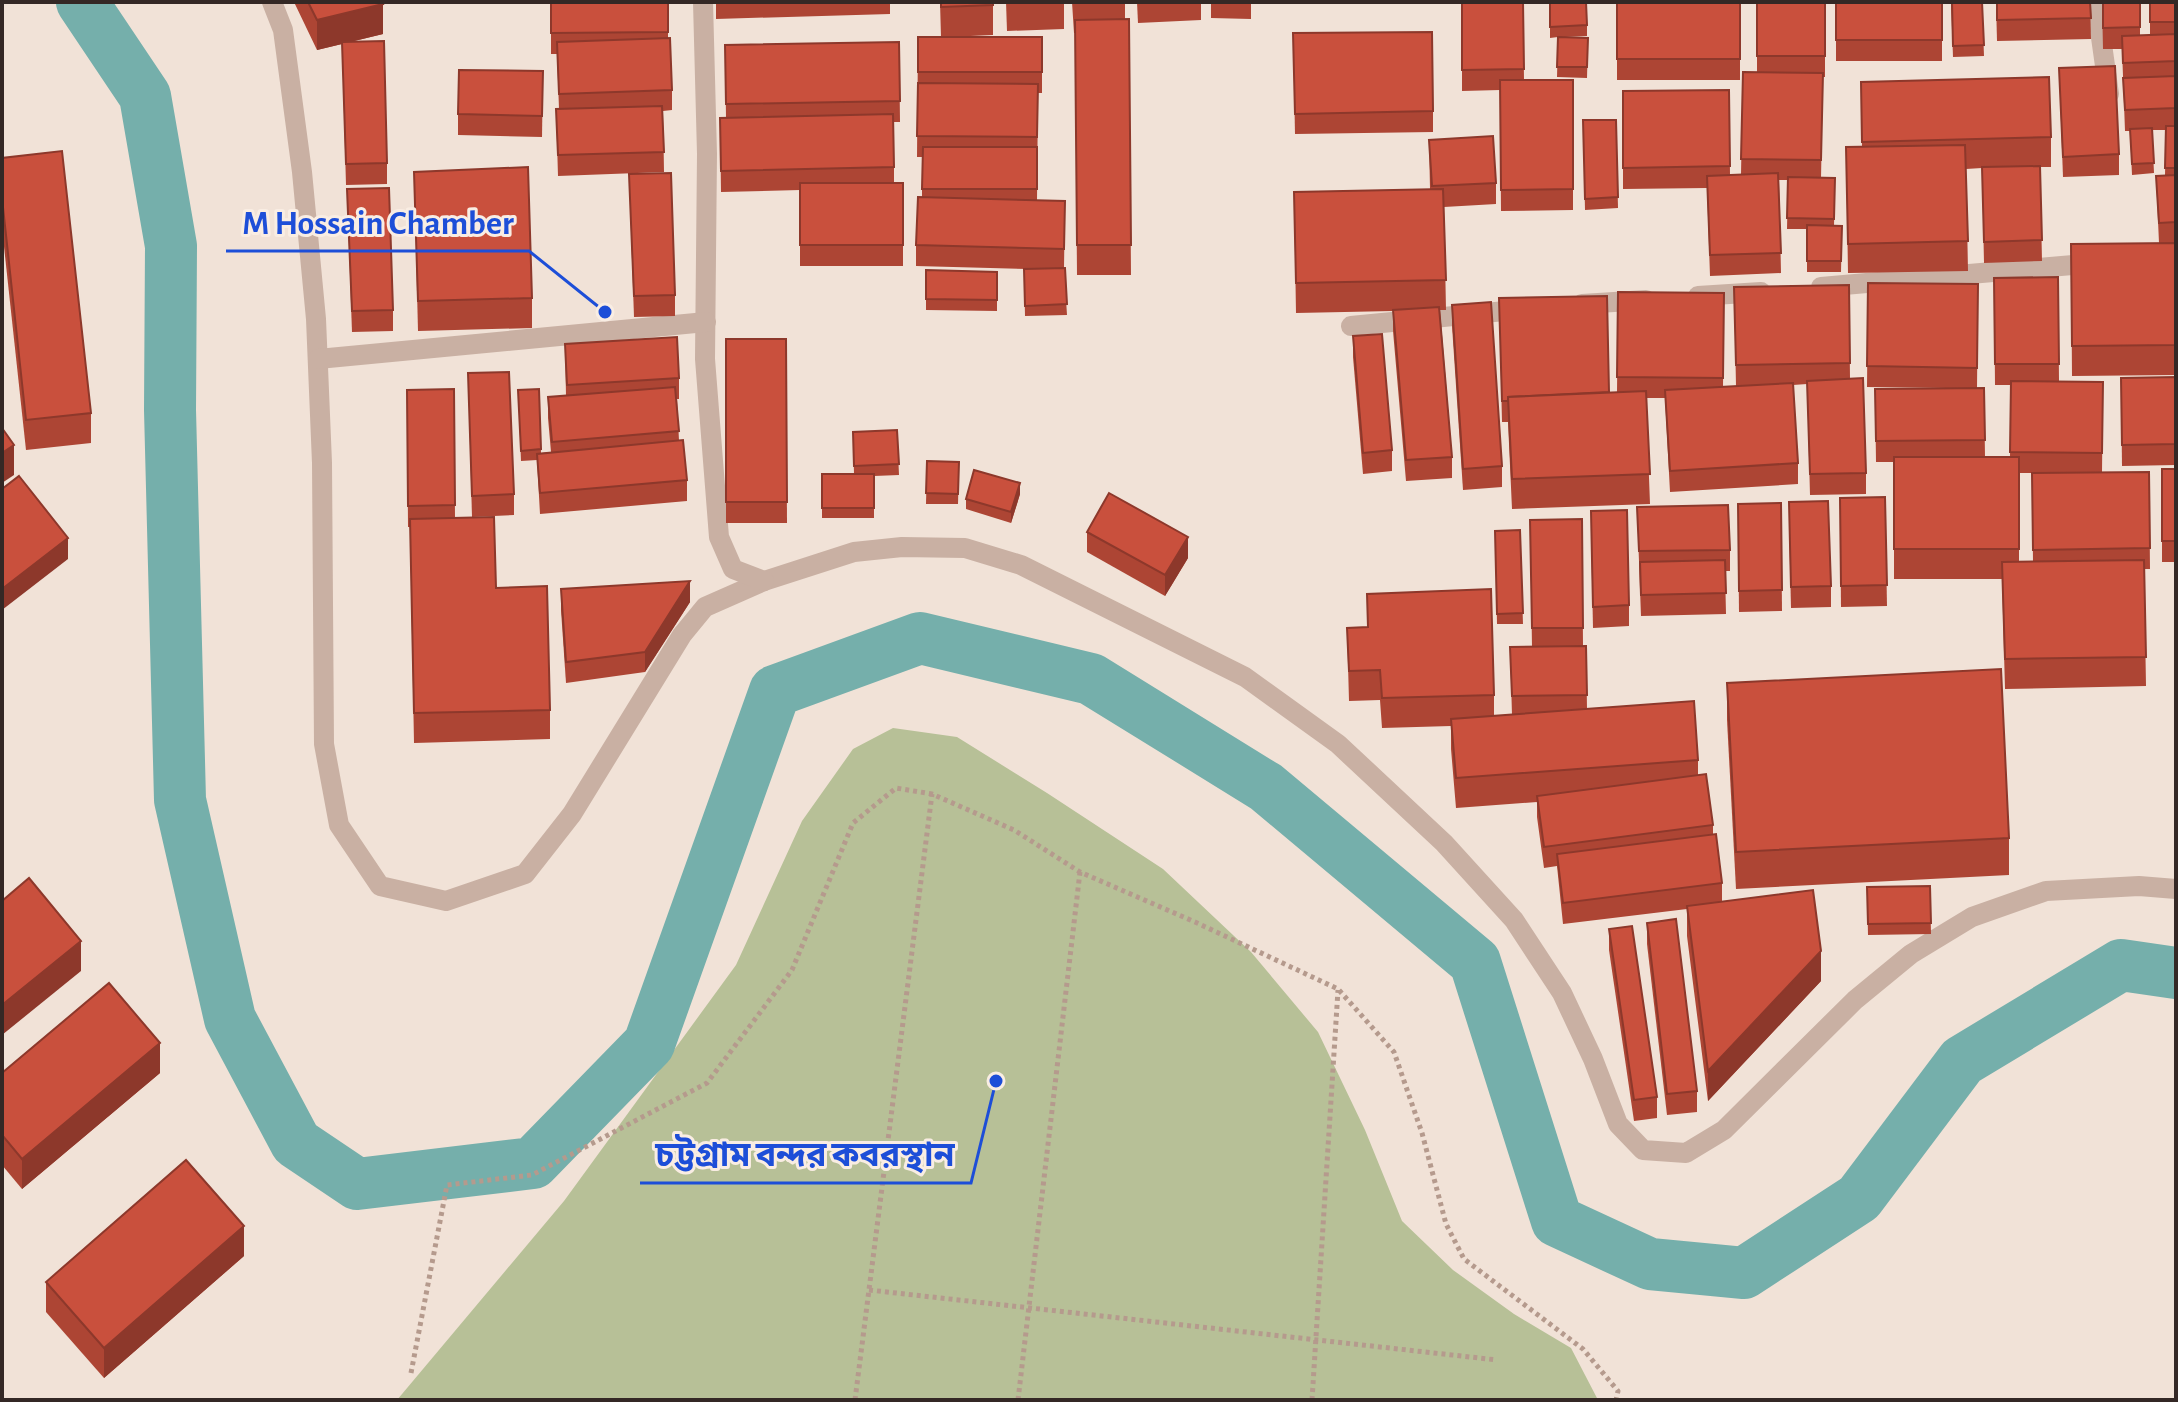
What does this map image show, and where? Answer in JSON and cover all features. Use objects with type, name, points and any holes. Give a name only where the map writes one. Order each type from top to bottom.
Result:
[{"type":"street","points":[[272,2],[283,30],[302,172],[318,359],[324,744],[339,825],[380,886],[446,901],[525,874],[572,814],[682,635],[705,607],[764,581],[854,552],[902,547],[965,548],[1021,565],[1245,677],[1338,744],[1444,843],[1514,920],[1562,993],[1593,1059],[1618,1124],[1643,1150],[1686,1153],[1724,1130],[1855,1000],[1911,954],[1972,917],[2046,891],[2139,886],[2176,889]]},
{"type":"street","points":[[703,2],[707,154],[705,359],[719,537],[733,569],[764,581]]},
{"type":"street","points":[[2096,2],[2113,118]]},
{"type":"street","points":[[1807,288],[2118,261]]},
{"type":"street","points":[[1351,326],[1552,307],[1776,291]]},
{"type":"street","points":[[318,359],[706,322]]},
{"type":"path","points":[[411,1373],[447,1185],[532,1175],[707,1083],[792,970],[853,823],[896,788],[932,794],[1014,830],[1080,872],[1338,989],[1394,1052],[1422,1133],[1446,1224],[1464,1259],[1583,1349],[1618,1391],[1616,1400]]},
{"type":"path","points":[[855,1400],[932,794]]},
{"type":"path","points":[[1018,1400],[1080,872]]},
{"type":"path","points":[[1312,1400],[1338,989]]},
{"type":"path","points":[[869,1290],[1497,1360]]},
{"type":"green space","points":[[893,728],[957,737],[1047,793],[1163,869],[1251,952],[1318,1032],[1365,1130],[1402,1221],[1453,1270],[1514,1314],[1571,1348],[1598,1400],[397,1400],[564,1201],[736,965],[802,821],[853,749]]},
{"type":"building","points":[[308,2],[382,2],[383,4],[317,20]]},
{"type":"building","points":[[551,2],[668,2],[668,32],[551,33]]},
{"type":"building","points":[[941,2],[993,2],[993,5],[941,7]]},
{"type":"building","points":[[1462,2],[1523,2],[1524,69],[1462,70]]},
{"type":"building","points":[[1550,2],[1586,2],[1587,25],[1550,27]]},
{"type":"building","points":[[1617,2],[1740,2],[1740,59],[1617,59]]},
{"type":"building","points":[[1757,2],[1825,2],[1825,56],[1757,56]]},
{"type":"building","points":[[1836,2],[1942,2],[1942,40],[1836,40]]},
{"type":"building","points":[[1952,2],[1982,2],[1984,45],[1953,46]]},
{"type":"building","points":[[1997,2],[2090,2],[2091,18],[1997,20]]},
{"type":"building","points":[[2103,2],[2140,2],[2140,27],[2103,28]]},
{"type":"building","points":[[2150,2],[2176,2],[2176,22],[2150,22]]},
{"type":"building","points":[[1129,19],[1131,245],[1077,245],[1075,20]]},
{"type":"building","points":[[1432,32],[1433,111],[1295,114],[1293,33]]},
{"type":"building","points":[[2176,34],[2176,61],[2123,63],[2122,36]]},
{"type":"building","points":[[918,37],[1042,37],[1042,72],[918,72]]},
{"type":"building","points":[[1558,37],[1588,38],[1587,67],[1557,67]]},
{"type":"building","points":[[670,38],[672,90],[559,94],[557,42]]},
{"type":"building","points":[[384,41],[387,163],[346,164],[342,42]]},
{"type":"building","points":[[899,42],[900,101],[726,104],[725,45]]},
{"type":"building","points":[[2115,66],[2119,154],[2063,157],[2059,68]]},
{"type":"building","points":[[459,70],[543,71],[542,116],[458,114]]},
{"type":"building","points":[[1743,72],[1823,73],[1821,160],[1741,159]]},
{"type":"building","points":[[2176,76],[2176,108],[2125,110],[2123,78]]},
{"type":"building","points":[[2049,77],[2051,137],[1862,142],[1861,82]]},
{"type":"building","points":[[1500,80],[1573,80],[1573,189],[1501,190]]},
{"type":"building","points":[[918,83],[1038,84],[1037,137],[917,136]]},
{"type":"building","points":[[1729,90],[1730,166],[1623,168],[1623,91]]},
{"type":"building","points":[[662,106],[664,152],[558,155],[556,109]]},
{"type":"building","points":[[893,114],[894,167],[721,171],[720,118]]},
{"type":"building","points":[[1583,120],[1616,120],[1618,197],[1585,199]]},
{"type":"building","points":[[2166,126],[2176,126],[2176,168],[2165,168]]},
{"type":"building","points":[[2152,128],[2154,163],[2132,164],[2130,129]]},
{"type":"building","points":[[1493,136],[1496,183],[1432,186],[1429,140]]},
{"type":"building","points":[[1965,145],[1968,241],[1848,244],[1846,147]]},
{"type":"building","points":[[923,147],[1037,147],[1037,189],[922,189]]},
{"type":"building","points":[[62,151],[91,413],[26,420],[2,198],[2,158]]},
{"type":"building","points":[[2040,166],[2042,240],[1984,242],[1982,167]]},
{"type":"building","points":[[528,167],[532,298],[418,301],[414,172]]},
{"type":"building","points":[[671,173],[675,295],[634,296],[629,174]]},
{"type":"building","points":[[1778,173],[1781,253],[1710,255],[1707,176]]},
{"type":"building","points":[[2176,175],[2176,222],[2159,223],[2156,176]]},
{"type":"building","points":[[1788,177],[1835,178],[1834,219],[1787,218]]},
{"type":"building","points":[[800,183],[903,183],[903,245],[800,245]]},
{"type":"building","points":[[389,188],[393,310],[352,311],[347,189]]},
{"type":"building","points":[[1443,189],[1446,280],[1296,283],[1294,192]]},
{"type":"building","points":[[918,197],[1065,201],[1064,249],[916,245]]},
{"type":"building","points":[[1807,225],[1842,226],[1841,261],[1807,261]]},
{"type":"building","points":[[2176,243],[2176,345],[2072,346],[2071,244]]},
{"type":"building","points":[[1065,268],[1067,304],[1025,306],[1024,269]]},
{"type":"building","points":[[926,270],[997,272],[997,300],[926,299]]},
{"type":"building","points":[[2058,277],[2059,364],[1995,364],[1994,278]]},
{"type":"building","points":[[1868,283],[1978,284],[1977,368],[1867,366]]},
{"type":"building","points":[[1849,285],[1850,363],[1736,365],[1734,287]]},
{"type":"building","points":[[1618,292],[1724,293],[1723,378],[1617,377]]},
{"type":"building","points":[[1607,296],[1609,392],[1508,397],[1508,401],[1502,401],[1499,298]]},
{"type":"building","points":[[1491,302],[1502,466],[1463,469],[1452,305]]},
{"type":"building","points":[[1439,307],[1452,457],[1406,460],[1393,310]]},
{"type":"building","points":[[1382,334],[1392,450],[1363,453],[1353,336]]},
{"type":"building","points":[[677,337],[679,378],[567,385],[565,344]]},
{"type":"building","points":[[726,339],[786,339],[787,502],[726,502]]},
{"type":"building","points":[[509,372],[514,494],[472,496],[468,373]]},
{"type":"building","points":[[2176,377],[2176,444],[2122,445],[2121,378]]},
{"type":"building","points":[[1863,378],[1866,473],[1810,474],[1807,381]]},
{"type":"building","points":[[2011,381],[2103,382],[2102,453],[2010,452]]},
{"type":"building","points":[[1793,383],[1798,463],[1670,471],[1665,390]]},
{"type":"building","points":[[675,387],[679,431],[552,442],[548,397]]},
{"type":"building","points":[[1984,388],[1985,440],[1876,441],[1875,389]]},
{"type":"building","points":[[454,389],[455,505],[408,506],[407,390]]},
{"type":"building","points":[[539,389],[541,449],[521,451],[518,390]]},
{"type":"building","points":[[1646,391],[1650,474],[1512,479],[1508,397]]},
{"type":"building","points":[[2,428],[14,445],[2,453]]},
{"type":"building","points":[[897,430],[899,464],[854,466],[853,432]]},
{"type":"building","points":[[683,440],[687,480],[540,493],[537,454]]},
{"type":"building","points":[[1894,457],[2019,457],[2019,549],[1894,549]]},
{"type":"building","points":[[927,461],[959,462],[958,494],[926,493]]},
{"type":"building","points":[[2162,469],[2176,469],[2176,541],[2162,541]]},
{"type":"building","points":[[974,470],[1020,483],[1011,512],[966,499]]},
{"type":"building","points":[[2149,472],[2150,548],[2033,550],[2032,473]]},
{"type":"building","points":[[822,474],[874,474],[874,508],[822,508]]},
{"type":"building","points":[[19,476],[68,538],[2,589],[2,489]]},
{"type":"building","points":[[1109,493],[1188,537],[1165,575],[1087,532]]},
{"type":"building","points":[[1885,497],[1887,585],[1841,586],[1840,498]]},
{"type":"building","points":[[1828,501],[1831,586],[1791,587],[1789,502]]},
{"type":"building","points":[[1781,503],[1782,590],[1739,591],[1738,504]]},
{"type":"building","points":[[1728,505],[1730,550],[1639,551],[1637,507]]},
{"type":"building","points":[[1627,510],[1629,605],[1593,607],[1591,511]]},
{"type":"building","points":[[494,517],[496,588],[547,586],[550,710],[414,713],[410,519]]},
{"type":"building","points":[[1582,519],[1583,628],[1532,628],[1530,520]]},
{"type":"building","points":[[1520,530],[1523,613],[1497,614],[1495,531]]},
{"type":"building","points":[[1725,560],[1726,593],[1641,595],[1640,562]]},
{"type":"building","points":[[2144,560],[2146,657],[2005,659],[2002,562]]},
{"type":"building","points":[[690,581],[645,652],[566,662],[561,589]]},
{"type":"building","points":[[1491,589],[1494,695],[1382,698],[1380,670],[1349,671],[1347,628],[1368,627],[1367,594]]},
{"type":"building","points":[[1586,646],[1587,695],[1512,696],[1510,647]]},
{"type":"building","points":[[2001,669],[2009,838],[1736,852],[1727,683]]},
{"type":"building","points":[[1694,701],[1698,760],[1456,778],[1451,719]]},
{"type":"building","points":[[1706,774],[1713,825],[1544,847],[1537,796]]},
{"type":"building","points":[[1716,834],[1722,883],[1563,903],[1557,854]]},
{"type":"building","points":[[29,878],[81,941],[2,1005],[2,901]]},
{"type":"building","points":[[1930,886],[1931,923],[1868,924],[1867,887]]},
{"type":"building","points":[[1813,890],[1821,951],[1708,1071],[1687,906]]},
{"type":"building","points":[[1676,919],[1697,1091],[1667,1094],[1647,923]]},
{"type":"building","points":[[1632,926],[1657,1097],[1634,1100],[1609,929]]},
{"type":"building","points":[[109,983],[160,1043],[22,1159],[2,1135],[2,1073]]},
{"type":"building","points":[[186,1160],[244,1226],[104,1348],[46,1282]]},
{"type":"waterway","points":[[82,2],[145,96],[171,246],[170,410],[180,800],[230,1019],[296,1143],[357,1184],[533,1163],[649,1044],[775,691],[920,638],[1091,679],[1266,787],[1475,962],[1557,1221],[1650,1264],[1744,1273],[1859,1198],[1962,1061],[2121,965],[2176,973]]},
{"type":"place","name":"M Hossain Chamber","points":[[605,312]]},
{"type":"place","name":"চট্টগ্রাম বন্দর কবরস্থান","points":[[996,1081]]}]
